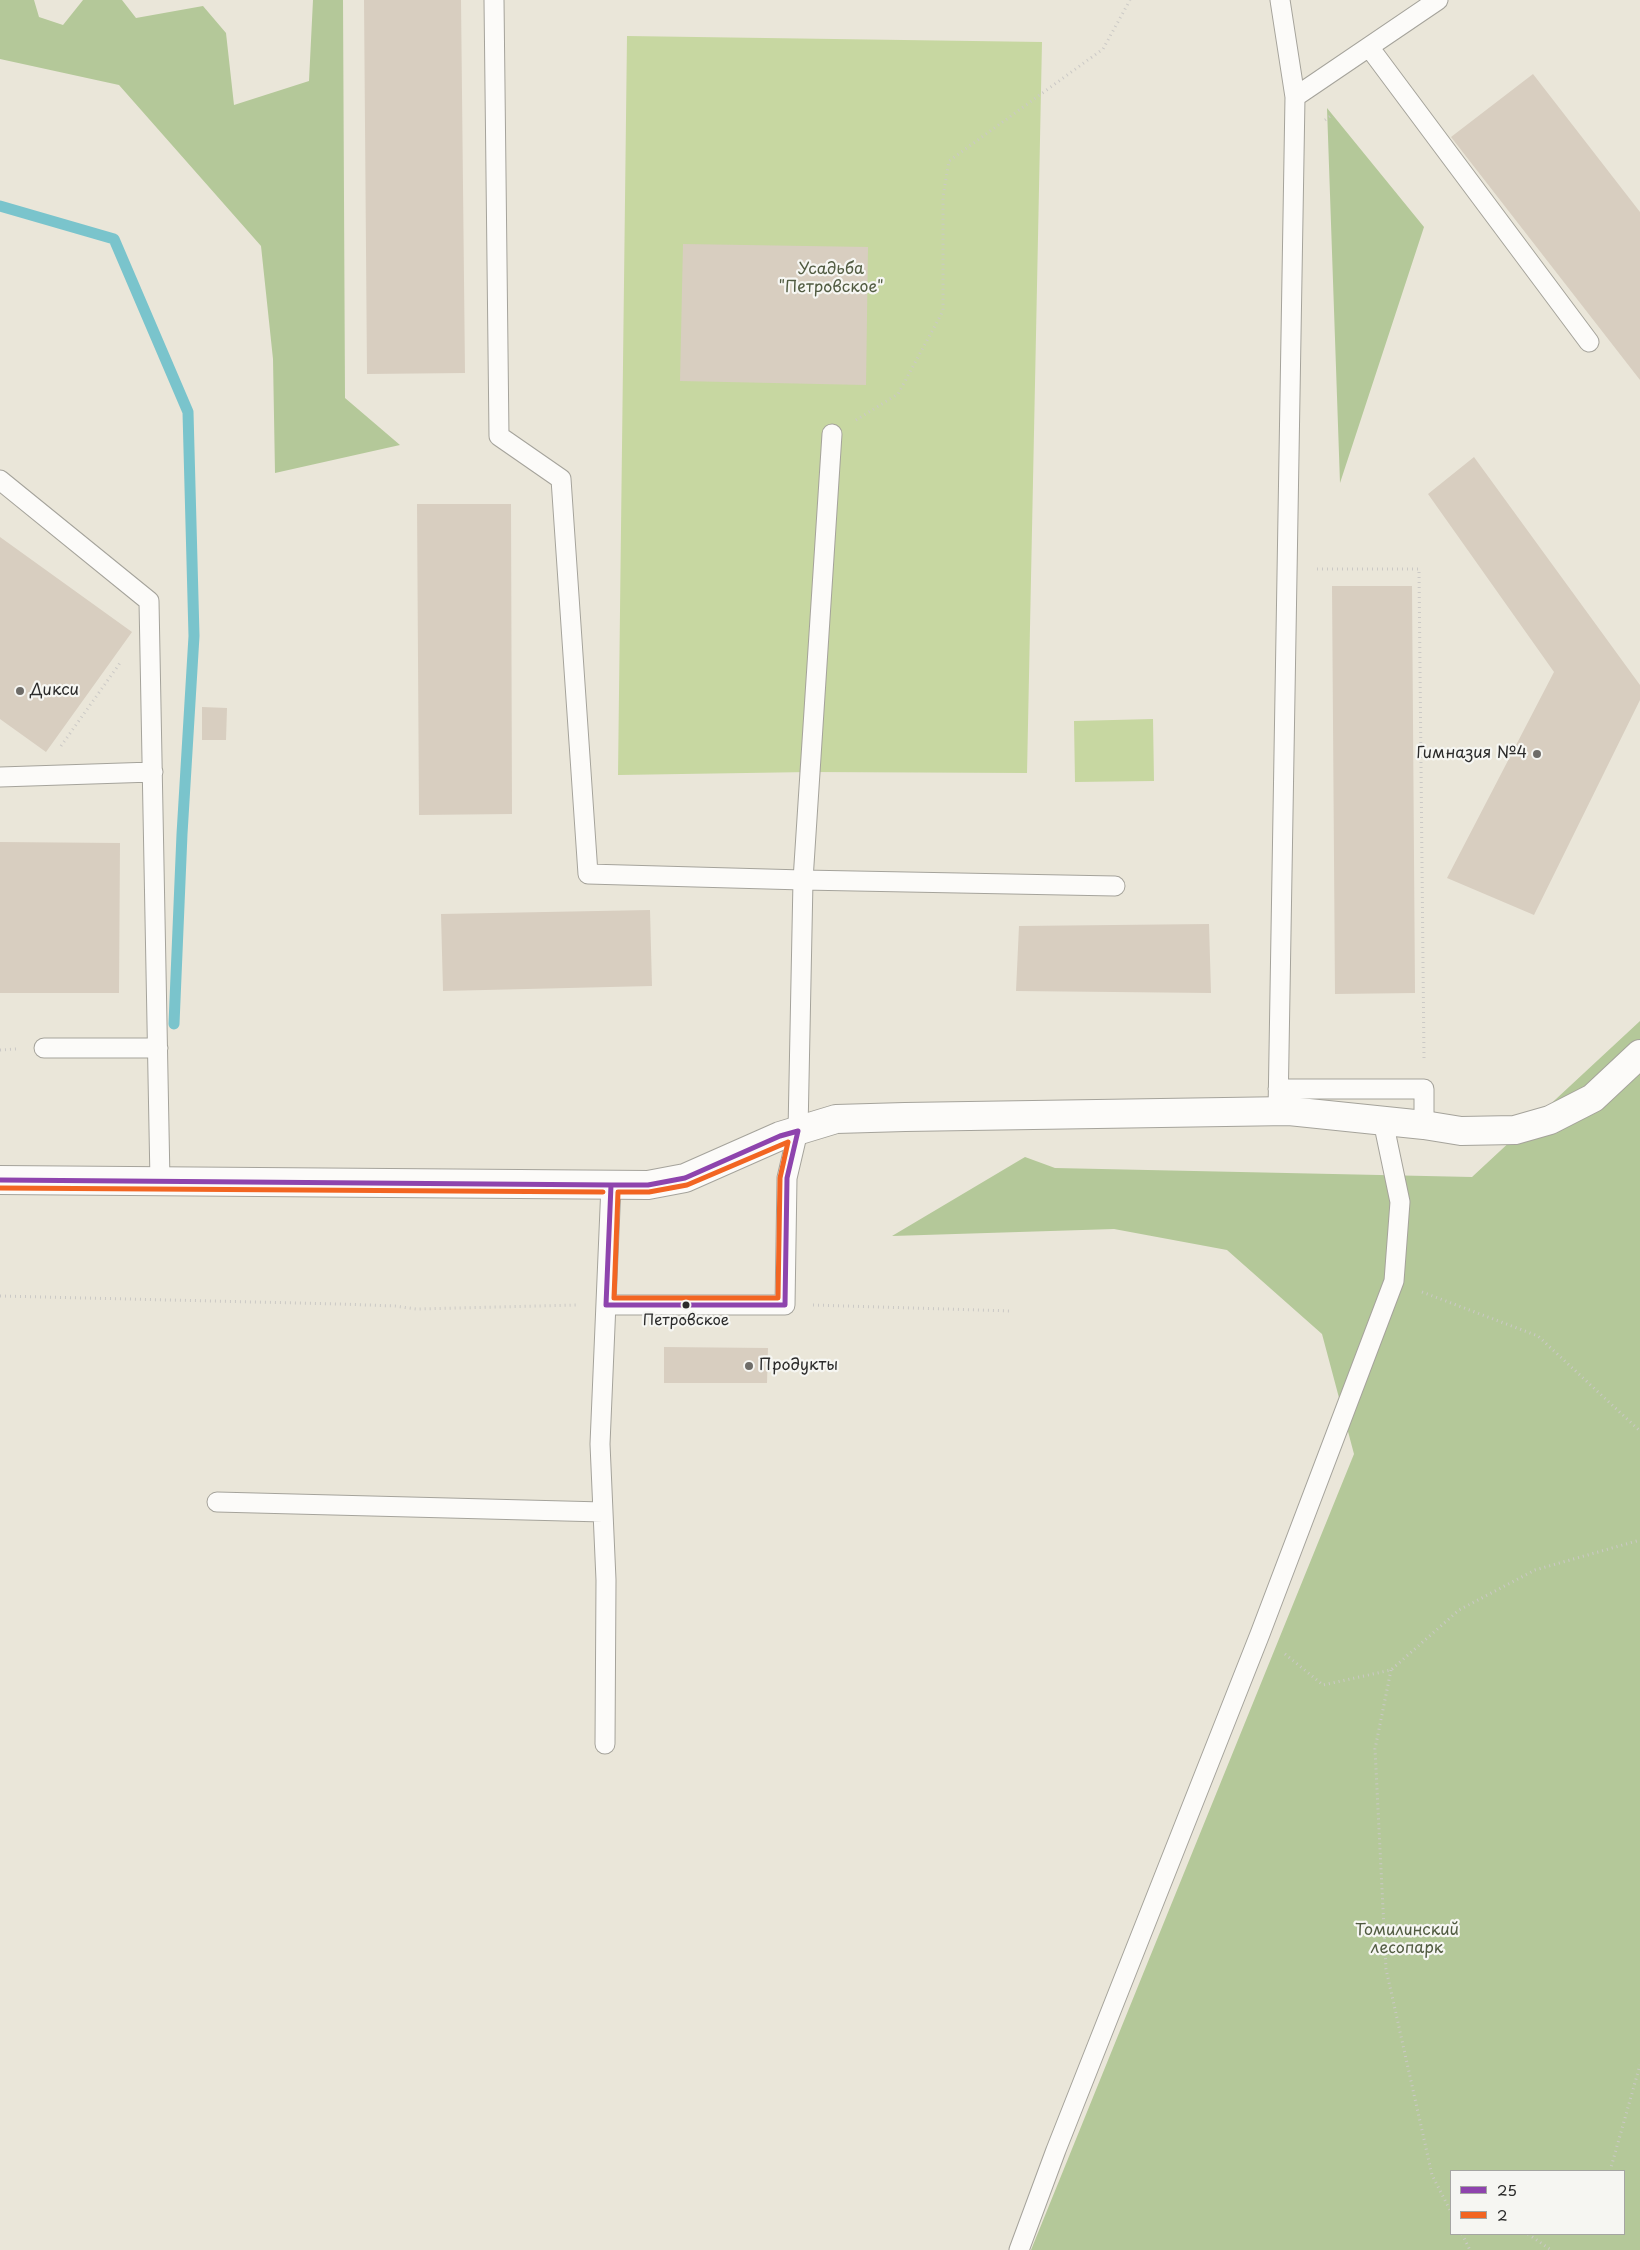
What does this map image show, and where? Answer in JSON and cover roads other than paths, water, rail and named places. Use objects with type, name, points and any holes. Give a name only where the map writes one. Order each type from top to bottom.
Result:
[{"type":"street","points":[[0,1180],[648,1185],[685,1178],[780,1136],[836,1119],[1278,1100],[1384,1121],[1460,1131],[1515,1130],[1550,1120],[1593,1098],[1640,1054]]},
{"type":"lane","points":[[494,0],[498,436],[561,479],[588,874],[1114,886]]},
{"type":"lane","points":[[1280,0],[1294,97],[1278,1100],[1431,1089],[1424,1125]]},
{"type":"lane","points":[[1294,97],[1438,0]]},
{"type":"lane","points":[[1369,47],[1590,342]]},
{"type":"lane","points":[[606,1305],[785,1305],[788,1178],[798,1131],[803,880],[832,434]]},
{"type":"lane","points":[[0,480],[149,601],[160,1181]]},
{"type":"lane","points":[[0,777],[153,772]]},
{"type":"lane","points":[[44,1048],[158,1048]]},
{"type":"lane","points":[[1019,2250],[1056,2150],[1260,1634],[1394,1281],[1400,1202],[1384,1121]]},
{"type":"lane","points":[[605,1744],[606,1580],[600,1444],[612,1185]]},
{"type":"lane","points":[[217,1502],[602,1512]]},
{"type":"waterway","points":[[0,206],[114,239],[188,412],[194,636],[182,834],[174,1024]]},
{"type":"place","name":"Дикси","points":[[20,691]]},
{"type":"place","name":"Гимназия №4","points":[[1537,754]]},
{"type":"place","name":"Петровское","points":[[686,1305]]},
{"type":"place","name":"Продукты","points":[[749,1366]]},
{"type":"park label","name":"Усадьба \"Петровское\"","points":[[831,279]]},
{"type":"park label","name":"Томилинский лесопарк","points":[[1407,1940]]}]
